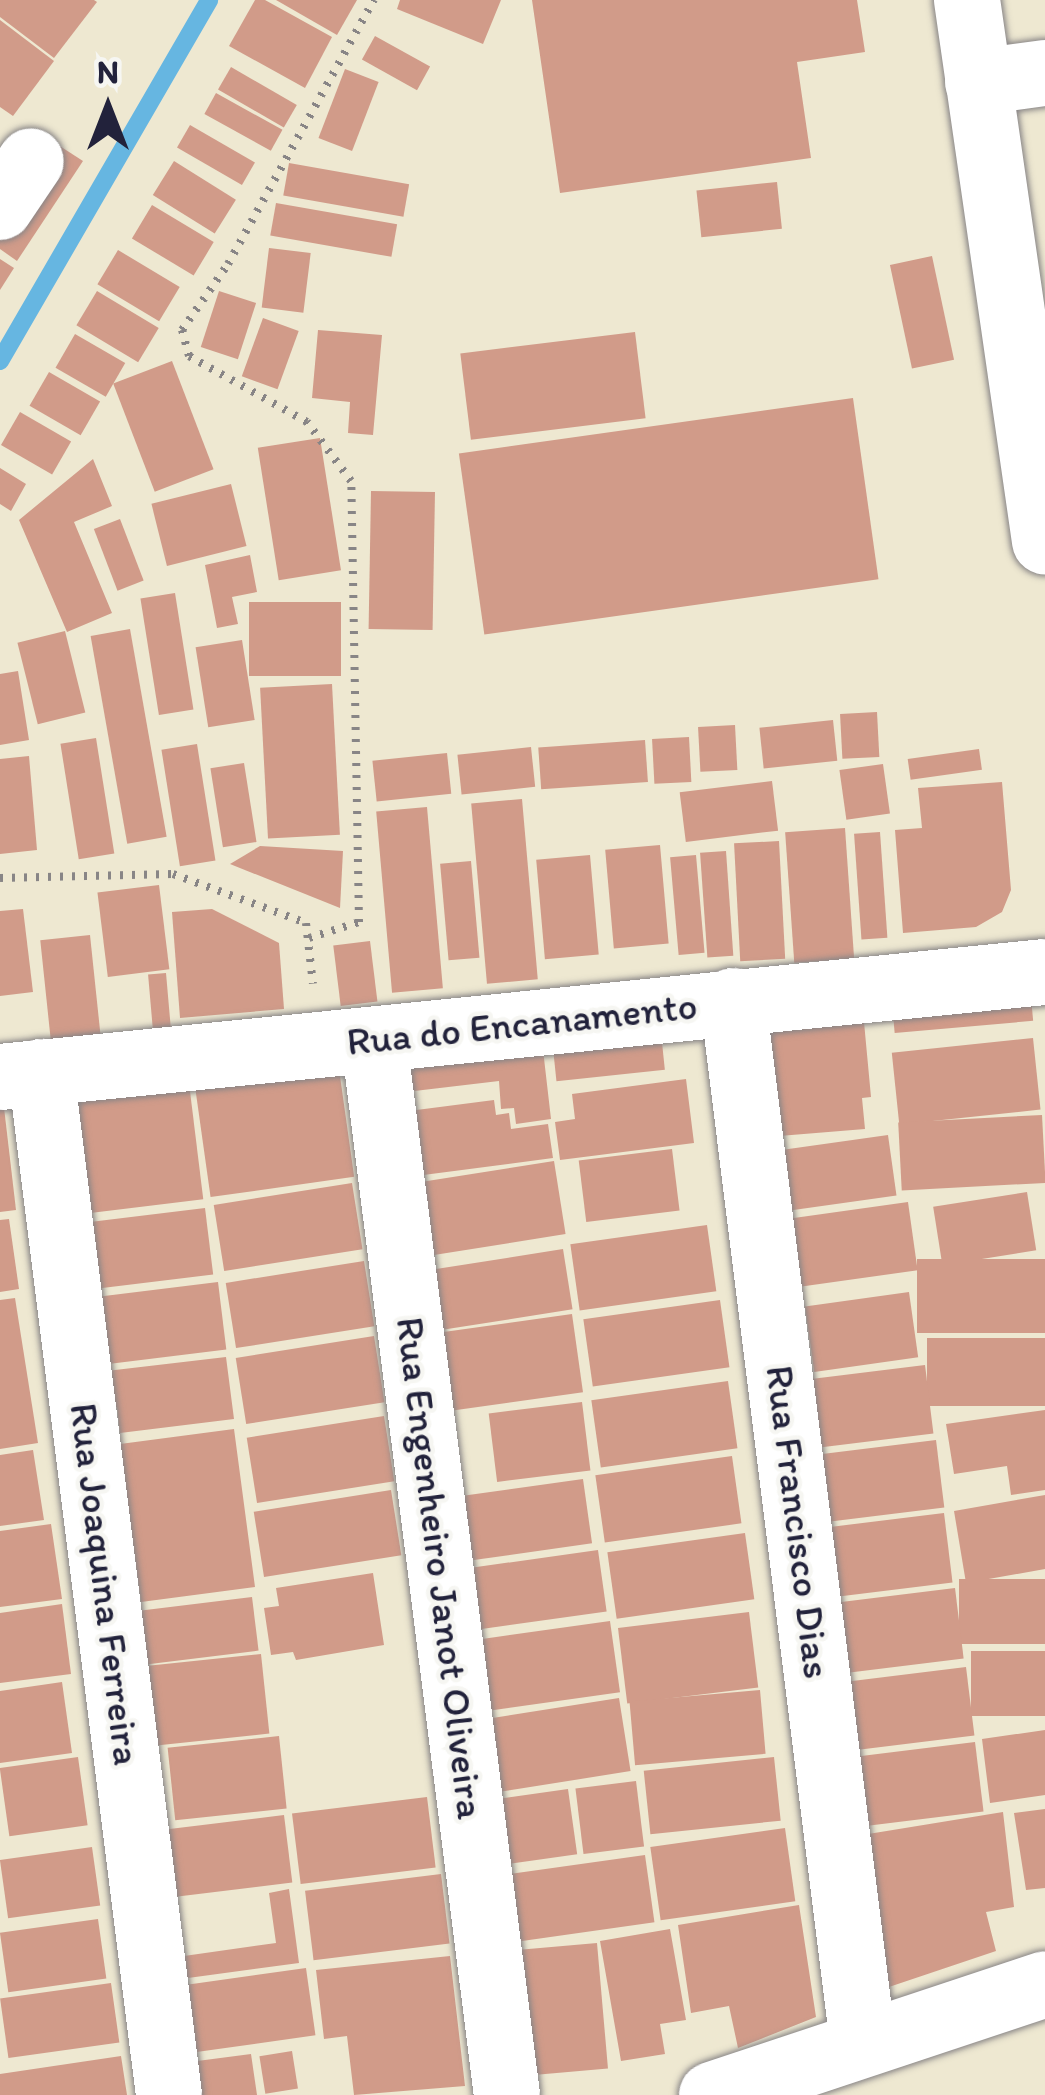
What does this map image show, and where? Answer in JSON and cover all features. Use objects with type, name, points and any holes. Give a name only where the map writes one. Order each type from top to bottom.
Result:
[{"type":"street","points":[[968,0],[1045,541]]},
{"type":"street","points":[[978,82],[1045,74]]},
{"type":"street","name":"Rua do Encanamento","points":[[21,1075],[1045,971]]},
{"type":"street","name":"Rua Francisco Dias","points":[[733,1001],[863,2043]]},
{"type":"street","name":"Rua Engenheiro Janot Oliveira","points":[[346,1043],[507,2095]]},
{"type":"street","name":"Rua Joaquina Ferreira","points":[[21,1075],[169,2095]]},
{"type":"street","points":[[712,2095],[1045,1984]]},
{"type":"path","points":[[310,938],[359,922],[351,481],[308,422],[189,356],[182,330],[228,264],[374,0]]},
{"type":"path","points":[[0,878],[173,874],[307,923],[346,1043]]},
{"type":"building","points":[[0,0],[97,2],[54,58],[0,17]]},
{"type":"building","points":[[255,0],[265,0],[332,37],[305,88],[229,46]]},
{"type":"building","points":[[276,0],[357,0],[337,35]]},
{"type":"building","points":[[400,0],[501,0],[483,44],[397,9]]},
{"type":"building","points":[[532,0],[857,0],[865,52],[797,62],[811,158],[560,193]]},
{"type":"building","points":[[0,20],[54,61],[13,116],[0,107]]},
{"type":"building","points":[[375,36],[430,67],[417,90],[362,60]]},
{"type":"building","points":[[231,67],[297,105],[284,128],[218,90]]},
{"type":"building","points":[[345,69],[379,82],[352,151],[318,138]]},
{"type":"building","points":[[216,93],[282,130],[271,151],[204,114]]},
{"type":"building","points":[[190,125],[255,162],[242,185],[177,148]]},
{"type":"building","points":[[52,141],[83,161],[17,261],[0,249],[0,219]]},
{"type":"building","points":[[174,161],[236,200],[215,234],[153,195]]},
{"type":"building","points":[[289,163],[409,184],[403,217],[283,195]]},
{"type":"building","points":[[777,182],[782,229],[701,237],[696,190]]},
{"type":"building","points":[[276,203],[397,224],[391,257],[270,235]]},
{"type":"building","points":[[152,205],[214,242],[194,276],[132,238]]},
{"type":"building","points":[[269,248],[311,253],[303,313],[262,308]]},
{"type":"building","points":[[118,250],[180,287],[159,321],[97,284]]},
{"type":"building","points":[[932,256],[954,360],[912,369],[890,265]]},
{"type":"building","points":[[0,259],[14,268],[0,290]]},
{"type":"building","points":[[97,291],[159,328],[138,362],[76,325]]},
{"type":"building","points":[[219,291],[256,303],[238,359],[201,347]]},
{"type":"building","points":[[263,318],[299,331],[278,389],[242,376]]},
{"type":"building","points":[[318,330],[382,335],[373,435],[348,433],[350,402],[312,398]]},
{"type":"building","points":[[635,332],[646,418],[471,440],[460,353]]},
{"type":"building","points":[[75,334],[125,363],[106,397],[56,368]]},
{"type":"building","points":[[172,361],[214,469],[155,492],[113,384]]},
{"type":"building","points":[[49,372],[100,402],[81,435],[30,406]]},
{"type":"building","points":[[853,398],[878,579],[484,635],[459,453]]},
{"type":"building","points":[[20,412],[71,442],[52,474],[1,445]]},
{"type":"building","points":[[320,438],[341,570],[279,580],[258,448]]},
{"type":"building","points":[[93,459],[112,506],[74,522],[112,613],[67,632],[19,520]]},
{"type":"building","points":[[0,468],[26,484],[11,511],[0,504]]},
{"type":"building","points":[[231,484],[246,546],[167,566],[151,504]]},
{"type":"building","points":[[371,491],[435,492],[433,630],[369,629]]},
{"type":"building","points":[[120,519],[144,581],[118,591],[94,529]]},
{"type":"building","points":[[250,555],[257,592],[232,597],[238,624],[217,628],[205,565]]},
{"type":"building","points":[[175,593],[193,710],[159,715],[140,598]]},
{"type":"building","points":[[249,602],[341,602],[341,676],[249,676]]},
{"type":"building","points":[[130,629],[167,837],[127,844],[91,636]]},
{"type":"building","points":[[65,631],[85,713],[38,724],[17,643]]},
{"type":"building","points":[[242,640],[255,720],[208,727],[196,647]]},
{"type":"building","points":[[18,671],[29,740],[0,745],[0,674]]},
{"type":"building","points":[[332,684],[340,835],[268,839],[260,688]]},
{"type":"building","points":[[877,712],[879,757],[842,759],[840,714]]},
{"type":"building","points":[[833,720],[837,761],[764,769],[759,728]]},
{"type":"building","points":[[735,725],[737,770],[700,772],[698,727]]},
{"type":"building","points":[[689,737],[691,782],[654,784],[652,739]]},
{"type":"building","points":[[96,738],[114,854],[79,859],[60,744]]},
{"type":"building","points":[[645,740],[648,782],[541,789],[538,747]]},
{"type":"building","points":[[197,744],[215,861],[180,866],[161,750]]},
{"type":"building","points":[[531,747],[535,787],[462,795],[457,755]]},
{"type":"building","points":[[979,749],[982,770],[911,780],[908,759]]},
{"type":"building","points":[[447,753],[451,794],[377,802],[372,761]]},
{"type":"building","points":[[29,756],[37,850],[0,854],[0,759]]},
{"type":"building","points":[[244,763],[257,842],[223,847],[210,768]]},
{"type":"building","points":[[883,764],[890,814],[846,820],[839,770]]},
{"type":"building","points":[[772,781],[778,831],[686,842],[680,792]]},
{"type":"building","points":[[1002,782],[1011,890],[1002,912],[976,927],[903,933],[895,830],[922,828],[918,788]]},
{"type":"building","points":[[522,799],[538,979],[487,984],[471,803]]},
{"type":"building","points":[[427,807],[443,988],[392,993],[376,811]]},
{"type":"building","points":[[845,828],[854,959],[794,963],[785,832]]},
{"type":"building","points":[[880,832],[887,938],[861,940],[854,834]]},
{"type":"building","points":[[779,841],[785,959],[740,961],[734,843]]},
{"type":"building","points":[[660,845],[669,944],[614,948],[605,850]]},
{"type":"building","points":[[260,846],[343,851],[340,908],[230,864]]},
{"type":"building","points":[[726,851],[733,956],[707,958],[700,853]]},
{"type":"building","points":[[590,855],[599,955],[545,959],[536,860]]},
{"type":"building","points":[[696,855],[705,953],[679,955],[670,857]]},
{"type":"building","points":[[471,861],[479,958],[449,960],[440,864]]},
{"type":"building","points":[[159,885],[169,969],[108,977],[97,893]]},
{"type":"building","points":[[23,909],[33,992],[0,996],[0,911]]},
{"type":"building","points":[[212,909],[279,943],[284,1009],[180,1018],[172,912]]},
{"type":"building","points":[[90,935],[100,1034],[51,1040],[40,940]]},
{"type":"building","points":[[370,941],[377,1002],[341,1006],[333,946]]},
{"type":"building","points":[[166,973],[171,1028],[153,1029],[148,975]]},
{"type":"building","points":[[1030,985],[1033,1021],[895,1033],[892,997]]},
{"type":"building","points":[[864,1022],[871,1097],[862,1098],[865,1129],[767,1137],[757,1033]]},
{"type":"building","points":[[661,1033],[665,1070],[556,1081],[553,1044]]},
{"type":"building","points":[[1033,1038],[1041,1110],[899,1124],[892,1053]]},
{"type":"building","points":[[542,1041],[551,1119],[516,1124],[514,1108],[501,1109],[499,1081],[406,1092],[402,1057]]},
{"type":"building","points":[[338,1062],[354,1177],[211,1197],[194,1082]]},
{"type":"building","points":[[686,1079],[694,1143],[560,1160],[555,1122],[575,1119],[572,1094]]},
{"type":"building","points":[[189,1083],[203,1199],[84,1214],[70,1098]]},
{"type":"building","points":[[0,1100],[16,1210],[0,1212]]},
{"type":"building","points":[[494,1100],[496,1115],[509,1113],[511,1129],[548,1124],[553,1158],[408,1177],[401,1112]]},
{"type":"building","points":[[1042,1115],[1045,1183],[902,1190],[898,1123]]},
{"type":"building","points":[[888,1135],[896,1195],[785,1211],[776,1151]]},
{"type":"building","points":[[672,1149],[680,1211],[586,1222],[579,1160]]},
{"type":"building","points":[[554,1161],[566,1234],[413,1258],[402,1185]]},
{"type":"building","points":[[352,1183],[362,1249],[224,1271],[214,1205]]},
{"type":"building","points":[[1027,1192],[1036,1250],[942,1265],[933,1207]]},
{"type":"building","points":[[908,1202],[918,1270],[793,1288],[783,1220]]},
{"type":"building","points":[[205,1208],[213,1275],[94,1289],[86,1223]]},
{"type":"building","points":[[9,1219],[19,1289],[0,1292],[0,1220]]},
{"type":"building","points":[[707,1225],[716,1291],[580,1311],[570,1244]]},
{"type":"building","points":[[563,1249],[573,1309],[431,1332],[422,1271]]},
{"type":"building","points":[[917,1259],[1045,1259],[1045,1333],[917,1333]]},
{"type":"building","points":[[364,1261],[374,1326],[236,1348],[226,1283]]},
{"type":"building","points":[[218,1282],[226,1349],[94,1366],[86,1298]]},
{"type":"building","points":[[909,1292],[918,1357],[814,1372],[805,1307]]},
{"type":"building","points":[[15,1298],[38,1443],[0,1449],[0,1300]]},
{"type":"building","points":[[720,1300],[729,1367],[593,1387],[583,1319]]},
{"type":"building","points":[[572,1314],[583,1392],[440,1412],[429,1334]]},
{"type":"building","points":[[374,1336],[384,1402],[246,1424],[236,1358]]},
{"type":"building","points":[[927,1338],[1045,1338],[1045,1406],[927,1406]]},
{"type":"building","points":[[226,1357],[234,1419],[120,1433],[117,1407],[103,1409],[98,1372]]},
{"type":"building","points":[[925,1365],[933,1433],[799,1450],[791,1381]]},
{"type":"building","points":[[728,1381],[737,1448],[601,1468],[591,1400]]},
{"type":"building","points":[[582,1402],[590,1470],[497,1482],[489,1413]]},
{"type":"building","points":[[1045,1410],[1045,1490],[1011,1495],[1007,1466],[954,1474],[946,1424]]},
{"type":"building","points":[[384,1416],[394,1481],[257,1503],[247,1438]]},
{"type":"building","points":[[234,1429],[255,1587],[141,1602],[131,1529],[105,1446]]},
{"type":"building","points":[[936,1440],[944,1507],[810,1524],[802,1456]]},
{"type":"building","points":[[33,1450],[44,1520],[0,1526],[0,1455]]},
{"type":"building","points":[[732,1456],[741,1523],[605,1543],[595,1475]]},
{"type":"building","points":[[583,1479],[592,1543],[472,1560],[463,1496]]},
{"type":"building","points":[[391,1490],[401,1555],[264,1577],[254,1512]]},
{"type":"building","points":[[1045,1495],[1045,1569],[966,1583],[954,1511]]},
{"type":"building","points":[[944,1513],[953,1582],[819,1599],[810,1529]]},
{"type":"building","points":[[51,1524],[62,1599],[0,1607],[0,1531]]},
{"type":"building","points":[[745,1533],[754,1599],[617,1619],[607,1552]]},
{"type":"building","points":[[598,1550],[607,1611],[464,1631],[455,1570]]},
{"type":"building","points":[[373,1573],[384,1645],[296,1660],[293,1652],[271,1655],[264,1608],[279,1606],[276,1588]]},
{"type":"building","points":[[959,1579],[1045,1579],[1045,1644],[959,1644]]},
{"type":"building","points":[[955,1588],[964,1658],[830,1675],[821,1604]]},
{"type":"building","points":[[252,1597],[259,1651],[128,1667],[121,1613]]},
{"type":"building","points":[[62,1604],[71,1674],[0,1683],[0,1613]]},
{"type":"building","points":[[749,1612],[758,1687],[627,1704],[618,1628]]},
{"type":"building","points":[[610,1621],[620,1692],[478,1712],[468,1641]]},
{"type":"building","points":[[971,1651],[1045,1651],[1045,1716],[971,1716]]},
{"type":"building","points":[[261,1654],[269,1734],[135,1748],[127,1668]]},
{"type":"building","points":[[966,1667],[974,1735],[840,1752],[832,1683]]},
{"type":"building","points":[[62,1682],[72,1753],[0,1763],[0,1691]]},
{"type":"building","points":[[760,1690],[766,1754],[635,1765],[629,1701]]},
{"type":"building","points":[[619,1698],[631,1771],[496,1792],[485,1719]]},
{"type":"building","points":[[1045,1730],[1045,1795],[990,1803],[982,1739]]},
{"type":"building","points":[[279,1736],[287,1809],[175,1820],[168,1748]]},
{"type":"building","points":[[975,1742],[984,1811],[850,1828],[841,1758]]},
{"type":"building","points":[[78,1757],[88,1825],[9,1836],[0,1768]]},
{"type":"building","points":[[774,1757],[781,1821],[650,1834],[644,1771]]},
{"type":"building","points":[[636,1781],[644,1847],[583,1854],[575,1788]]},
{"type":"building","points":[[568,1789],[577,1854],[504,1865],[495,1799]]},
{"type":"building","points":[[427,1797],[436,1867],[301,1884],[292,1814]]},
{"type":"building","points":[[1045,1809],[1045,1888],[1026,1890],[1014,1813]]},
{"type":"building","points":[[1003,1812],[1014,1907],[986,1912],[996,1951],[880,1990],[856,1836]]},
{"type":"building","points":[[284,1815],[292,1882],[155,1899],[147,1832]]},
{"type":"building","points":[[785,1828],[795,1901],[661,1920],[650,1847]]},
{"type":"building","points":[[92,1847],[100,1905],[8,1918],[0,1860]]},
{"type":"building","points":[[645,1855],[654,1922],[508,1943],[498,1876]]},
{"type":"building","points":[[441,1874],[450,1943],[314,1960],[305,1891]]},
{"type":"building","points":[[289,1889],[299,1963],[166,1981],[163,1959],[276,1943],[269,1893]]},
{"type":"building","points":[[799,1905],[816,2017],[738,2048],[729,2006],[691,2013],[678,1925]]},
{"type":"building","points":[[98,1919],[106,1978],[8,1992],[0,1933]]},
{"type":"building","points":[[670,1929],[686,2020],[660,2024],[665,2054],[621,2061],[600,1941]]},
{"type":"building","points":[[597,1943],[608,2069],[525,2076],[514,1950]]},
{"type":"building","points":[[450,1956],[465,2086],[354,2095],[347,2036],[324,2039],[316,1970]]},
{"type":"building","points":[[306,1968],[315,2035],[177,2055],[167,1987]]},
{"type":"building","points":[[111,1983],[119,2042],[8,2058],[0,1999]]},
{"type":"building","points":[[292,2051],[298,2089],[265,2094],[259,2056]]},
{"type":"building","points":[[251,2054],[257,2095],[186,2095],[182,2063]]},
{"type":"building","points":[[121,2056],[127,2095],[0,2095],[0,2074]]},
{"type":"waterway","points":[[0,361],[209,0]]}]
